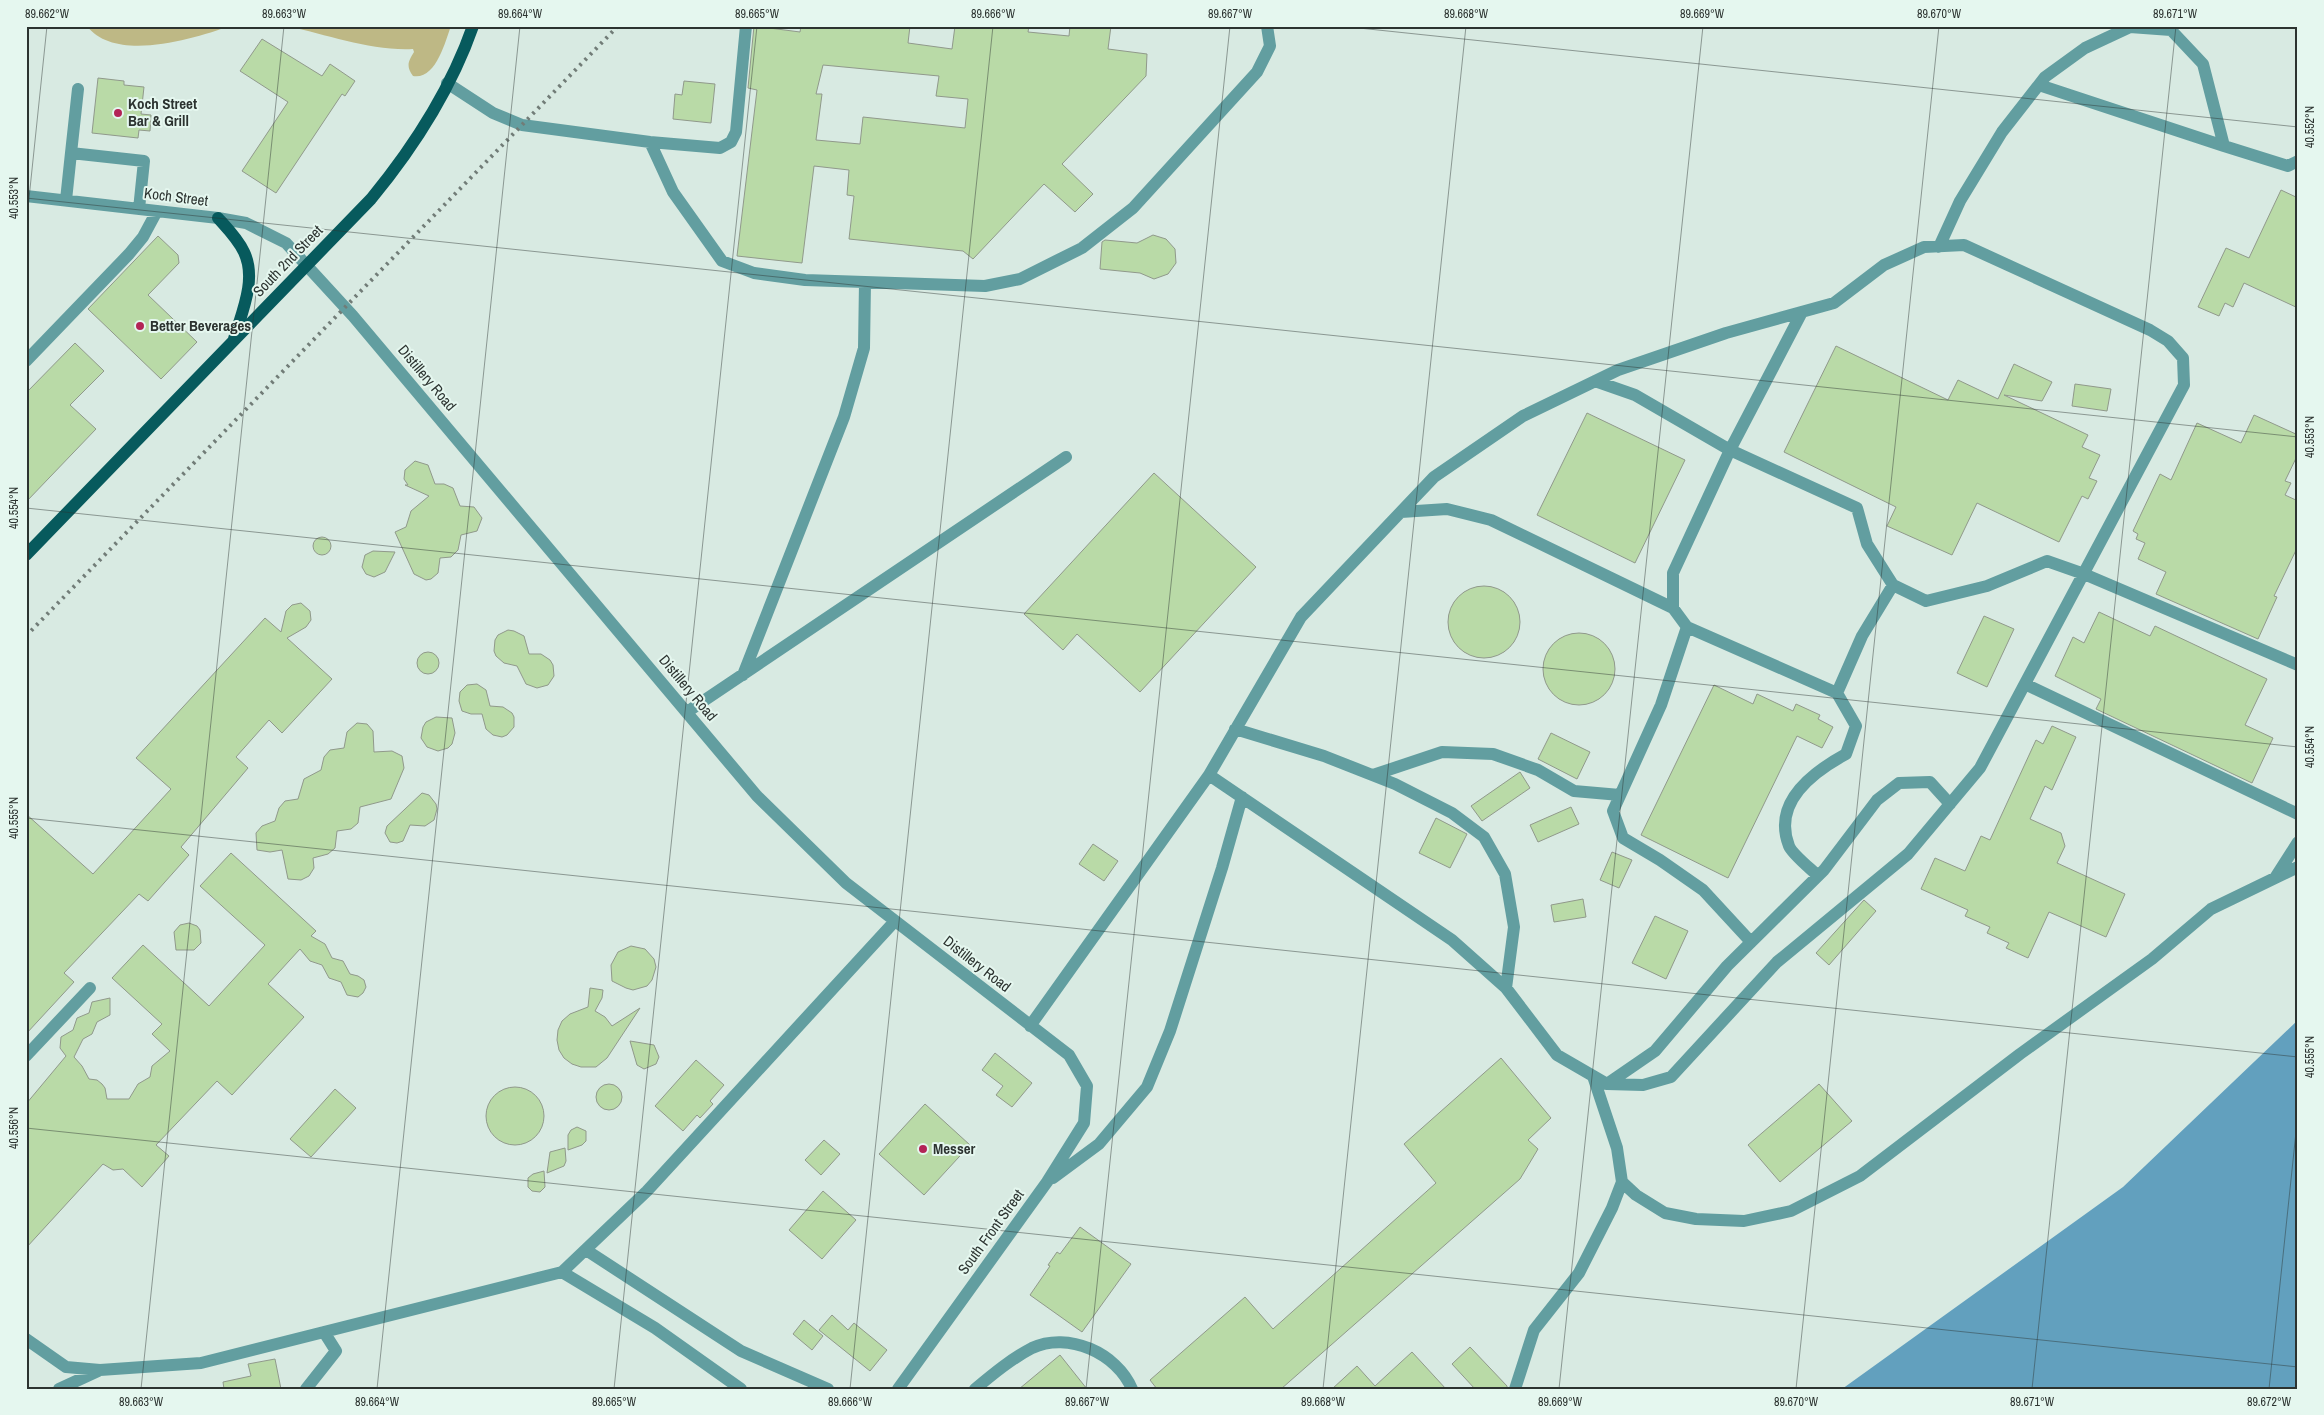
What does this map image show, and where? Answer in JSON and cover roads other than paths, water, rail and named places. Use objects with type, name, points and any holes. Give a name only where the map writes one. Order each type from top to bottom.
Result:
[{"type":"main road","name":"South 2nd Street","points":[[26,555],[371,199],[387,180],[428,118],[447,83],[473,26]]},
{"type":"main road","points":[[218,218],[244,252],[248,266],[249,285],[233,342]]},
{"type":"street","points":[[447,83],[493,113],[522,125],[650,142],[720,148],[731,142],[736,132],[746,26]]},
{"type":"street","points":[[650,142],[673,192],[722,261],[754,273],[805,280],[985,286],[1020,279],[1082,248],[1133,208],[1257,72],[1270,46],[1267,26]]},
{"type":"street","points":[[1939,247],[1960,201],[2002,132],[2038,85],[2045,77],[2085,48],[2130,27],[2171,30],[2204,64],[2224,146]]},
{"type":"street","points":[[2038,85],[2288,166],[2298,161]]},
{"type":"street","points":[[66,200],[78,89]]},
{"type":"street","points":[[72,153],[144,161],[139,209]]},
{"type":"street","name":"Koch Street","points":[[26,196],[218,218],[246,223],[286,243],[306,266]]},
{"type":"street","points":[[26,361],[129,254],[143,237],[157,211]]},
{"type":"street","points":[[1030,1026],[1209,775],[1301,617],[1434,477],[1522,416],[1618,370],[1726,333],[1834,303],[1884,265],[1924,247],[1964,245],[2150,330],[2168,341],[2183,358],[2184,385],[1980,768],[1908,854],[1777,962],[1671,1078],[1643,1084],[1607,1084],[1557,1055],[1506,988],[1452,940],[1209,775]]},
{"type":"street","name":"Distillery Road","points":[[306,266],[353,316],[758,796],[846,883],[1069,1055],[1087,1086]]},
{"type":"street","points":[[742,675],[844,417],[864,348],[865,282]]},
{"type":"street","points":[[1673,608],[1672,573],[1730,450],[1802,312]]},
{"type":"street","points":[[1595,381],[1635,395],[1730,450],[1857,508],[1867,544],[1893,585],[1926,601],[1987,586],[2047,561],[2084,574],[2298,666]]},
{"type":"street","points":[[687,712],[1066,457]]},
{"type":"street","points":[[1401,512],[1447,509],[1491,520],[1673,608],[1687,627],[1836,694],[1856,726],[1846,754],[1821,768],[1796,792],[1784,818],[1789,847],[1818,876]]},
{"type":"street","points":[[1836,694],[1862,636],[1893,585]]},
{"type":"street","points":[[1687,627],[1661,705],[1613,811],[1623,838],[1660,860],[1703,890],[1751,942]]},
{"type":"street","points":[[2025,684],[2298,814]]},
{"type":"street","points":[[1235,729],[1324,756],[1395,784],[1452,813],[1484,837],[1505,874],[1514,927],[1506,988]]},
{"type":"street","points":[[1373,775],[1442,752],[1493,754],[1538,770],[1574,791],[1620,795]]},
{"type":"street","points":[[1607,1084],[1655,1051],[1727,966],[1818,876],[1877,800],[1899,783],[1930,782],[1950,804]]},
{"type":"street","points":[[1047,1182],[1099,1144],[1146,1087],[1172,1022],[1222,868],[1242,797]]},
{"type":"street","points":[[2275,878],[2298,842]]},
{"type":"street","points":[[1622,1182],[1636,1195],[1665,1213],[1696,1219],[1744,1221],[1791,1211],[1860,1176],[2012,1059],[2152,959],[2211,909],[2298,867]]},
{"type":"street","points":[[26,1339],[66,1367],[100,1370],[200,1364],[562,1272],[647,1191],[895,921]]},
{"type":"street","points":[[26,1056],[90,988]]},
{"type":"street","points":[[1515,1389],[1534,1330],[1579,1273],[1612,1208],[1622,1182],[1612,1130],[1593,1076]]},
{"type":"street","name":"South Front Street","points":[[898,1389],[1047,1182],[1084,1123],[1087,1086]]},
{"type":"street","points":[[586,1250],[741,1351],[828,1389]]},
{"type":"street","points":[[562,1272],[655,1328],[741,1389]]},
{"type":"street","points":[[306,1389],[336,1351],[324,1332]]},
{"type":"street","points":[[975,1389],[1002,1366],[1034,1347],[1066,1342],[1099,1351],[1127,1377],[1132,1389]]},
{"type":"street","points":[[59,1389],[100,1370]]},
{"type":"water","points":[[2298,1020],[2298,1389],[1842,1389],[2123,1187]]},
{"type":"railway","points":[[26,636],[618,26]]},
{"type":"place","name":"Koch Street Bar & Grill","points":[[118,113]]},
{"type":"place","name":"Better Beverages","points":[[140,326]]},
{"type":"place","name":"Messer","points":[[923,1149]]}]
